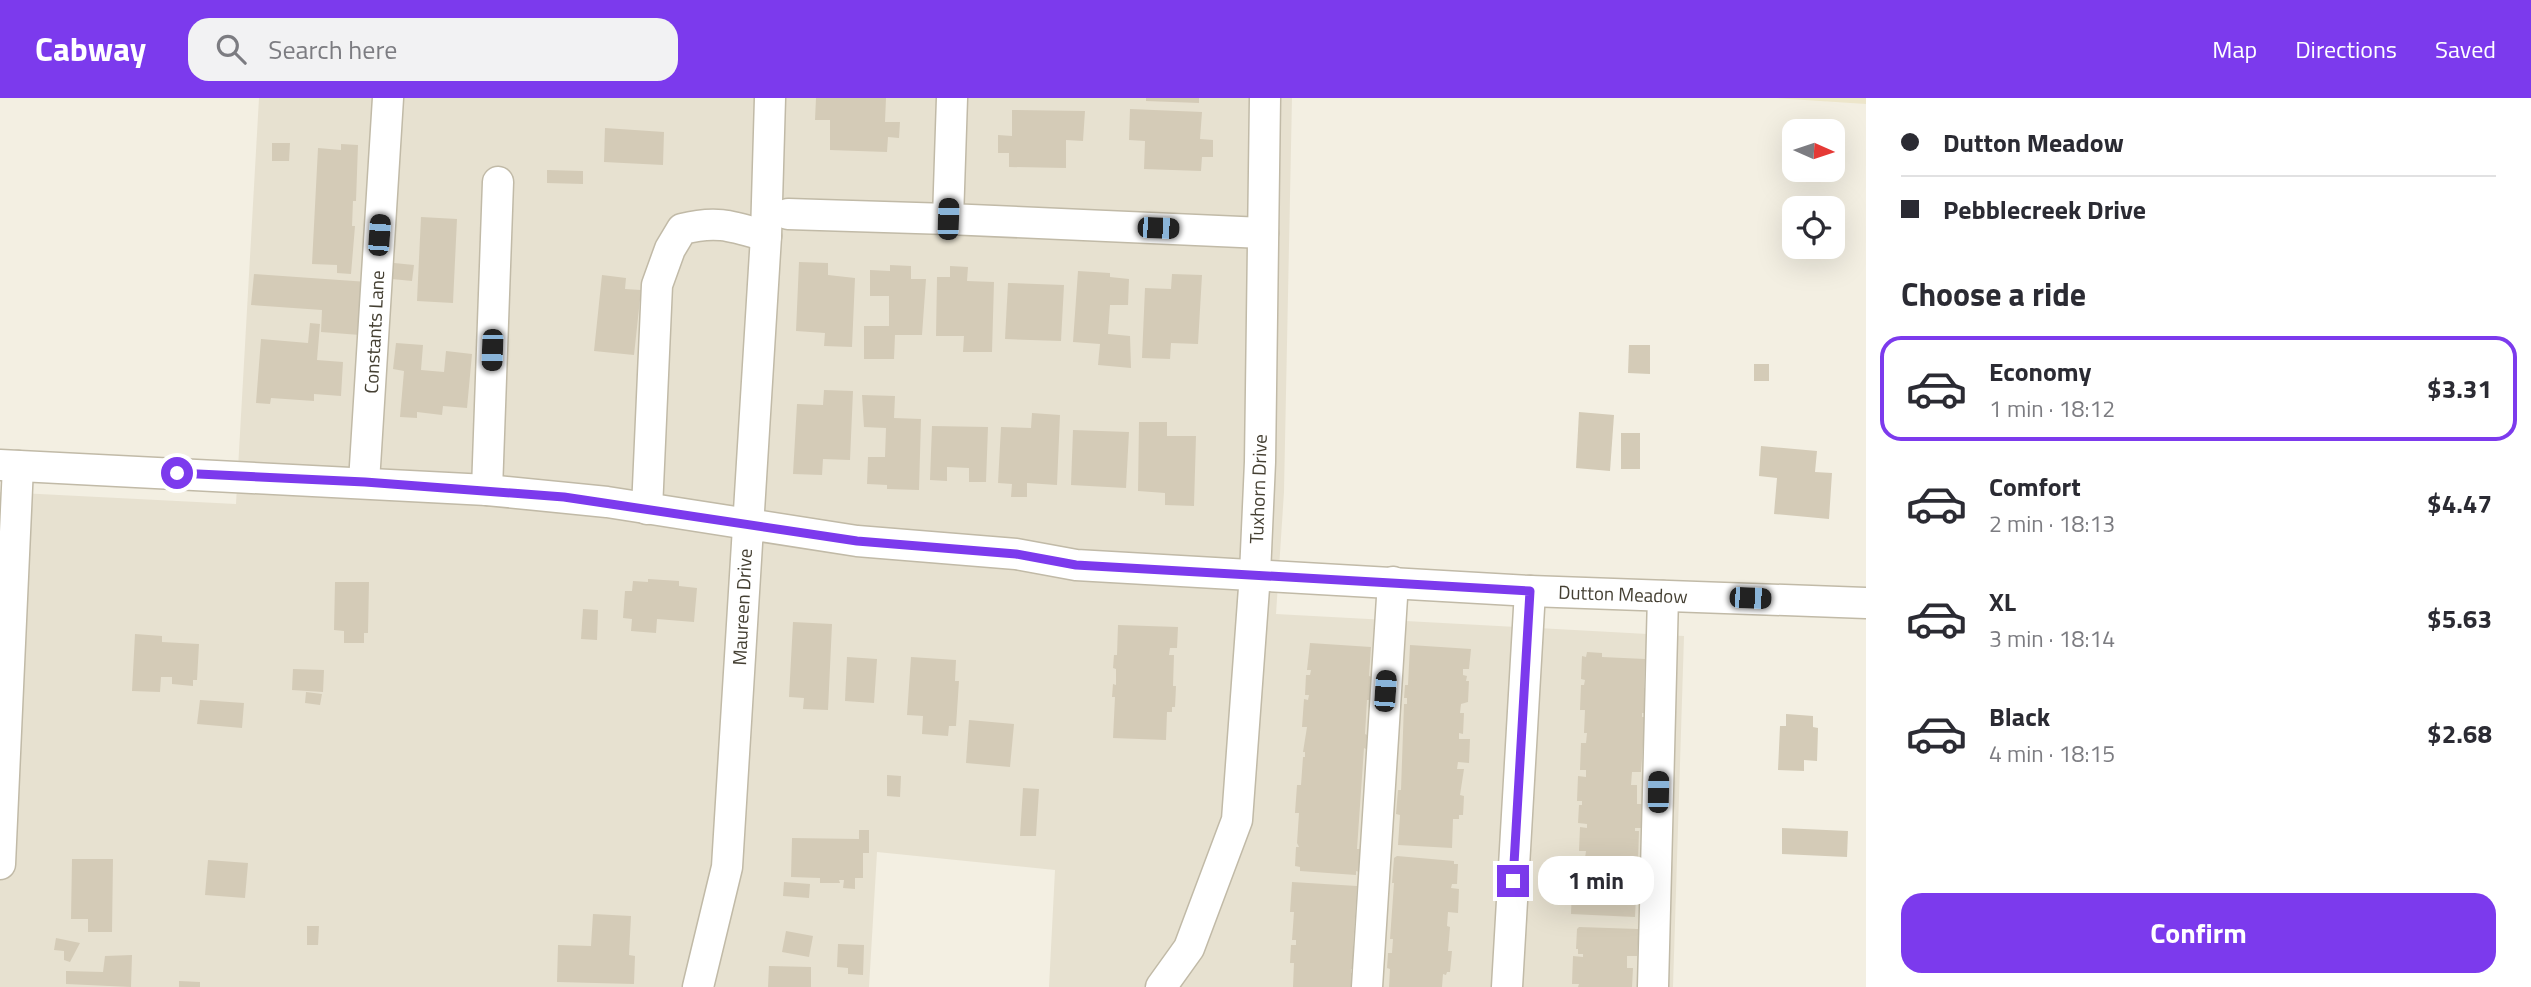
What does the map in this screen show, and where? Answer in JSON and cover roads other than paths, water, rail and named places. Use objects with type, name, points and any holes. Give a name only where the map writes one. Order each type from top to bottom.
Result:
[{"type":"street","name":"Constants Lane","points":[[365,482],[388,98]]},
{"type":"street","name":"Maureen Drive","points":[[698,987],[727,867],[766,236],[770,98]]},
{"type":"street","points":[[948,219],[952,98]]},
{"type":"street","name":"Tuxhorn Drive","points":[[1161,987],[1189,948],[1237,820],[1255,574],[1260,462],[1265,98]]},
{"type":"street","points":[[487,490],[498,182]]},
{"type":"street","points":[[788,214],[1263,233]]},
{"type":"street","points":[[647,509],[657,285],[670,249],[682,229],[705,223],[733,226],[766,236]]},
{"type":"street","name":"Dutton Meadow","points":[[9,465],[365,482],[564,497],[870,542],[1016,554],[1076,565],[1530,591],[1866,603]]},
{"type":"street","points":[[0,864],[9,465]]},
{"type":"street","points":[[1367,987],[1393,582]]},
{"type":"street","points":[[1507,987],[1530,591]]},
{"type":"street","points":[[1653,987],[1664,596]]}]
